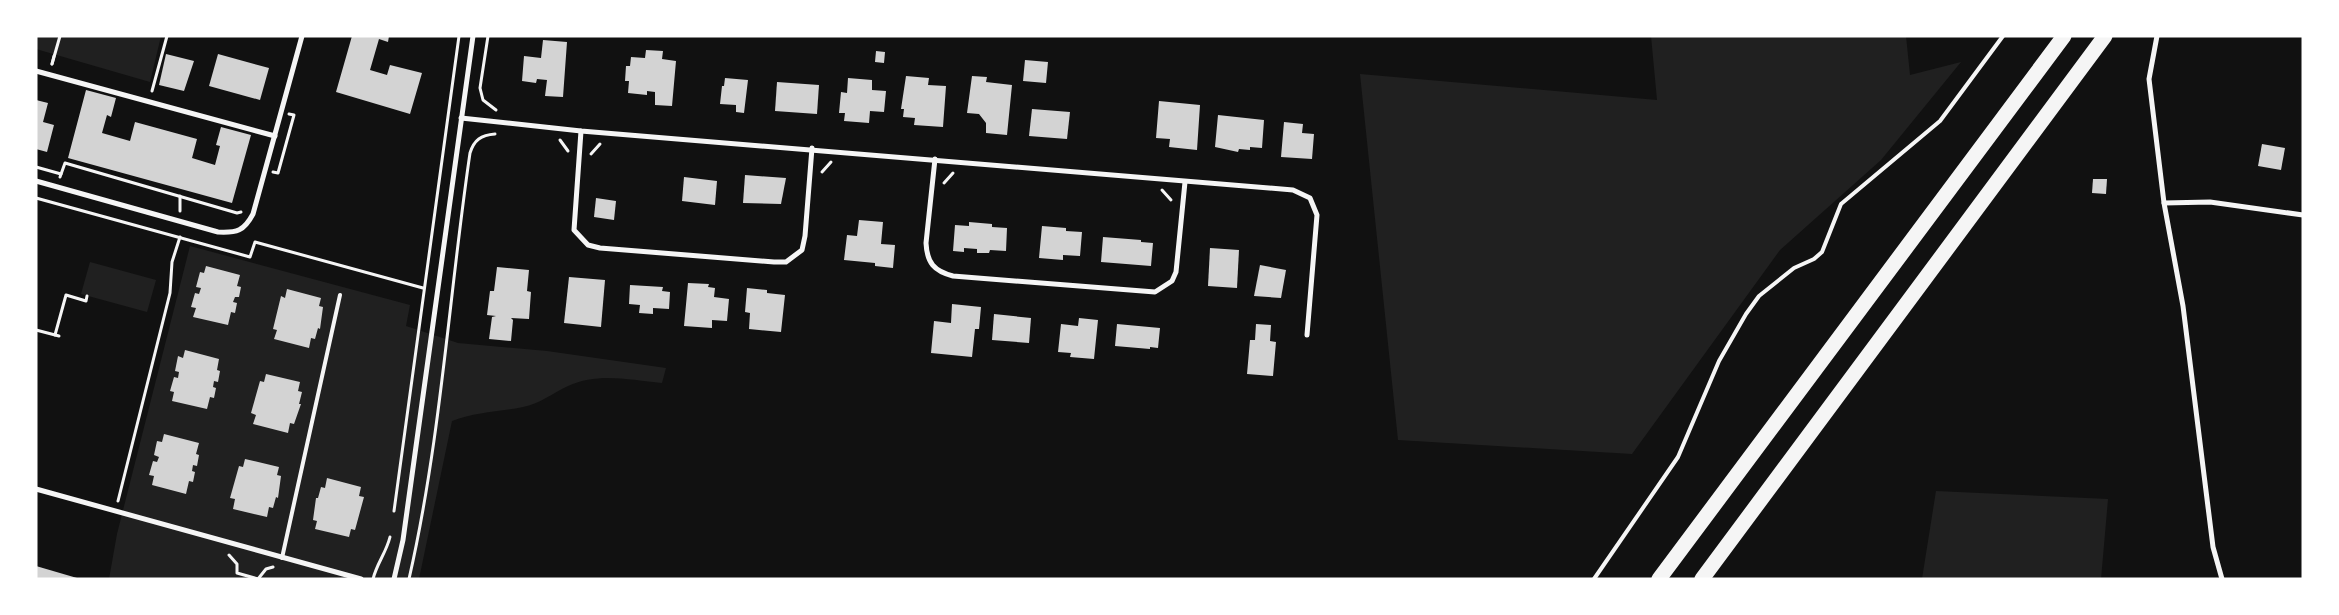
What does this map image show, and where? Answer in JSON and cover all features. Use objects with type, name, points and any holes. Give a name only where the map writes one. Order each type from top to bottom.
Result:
[{"type":"highway","points":[[1659,579],[2064,36]]},
{"type":"highway","points":[[1702,579],[2105,36]]},
{"type":"street","points":[[36,181],[218,232],[233,232],[246,226],[253,214],[302,36]]},
{"type":"street","points":[[394,579],[403,540],[472,36]]},
{"type":"street","points":[[2157,36],[2149,79],[2164,203],[2183,306],[2214,547],[2222,578]]},
{"type":"street","points":[[36,71],[275,136]]},
{"type":"street","points":[[461,118],[580,131],[812,148],[1184,182],[1293,190],[1310,198],[1315,206],[1317,215],[1307,335]]},
{"type":"street","points":[[580,131],[574,230],[588,245],[600,248],[774,262],[786,262],[802,250],[805,236],[812,148]]},
{"type":"street","points":[[935,159],[926,256],[932,266],[942,273],[953,276],[1155,292],[1172,281],[1176,272],[1184,182]]},
{"type":"street","points":[[2164,203],[2210,202],[2303,215]]},
{"type":"street","points":[[36,489],[361,579]]},
{"type":"lane","points":[[1594,579],[1678,457],[1719,361],[1746,314],[1759,296],[1794,268],[1814,259],[1822,252],[1841,204],[1940,121],[2003,36]]},
{"type":"lane","points":[[282,558],[340,295]]},
{"type":"path","points":[[49,74],[60,36]]},
{"type":"path","points":[[157,93],[152,92],[167,36]]},
{"type":"path","points":[[393,517],[459,36]]},
{"type":"path","points":[[409,579],[433,435],[470,154],[476,141],[482,136],[497,134],[500,111],[487,105],[481,94],[488,36]]},
{"type":"path","points":[[49,74],[54,56]]},
{"type":"path","points":[[278,173],[294,116]]},
{"type":"path","points":[[36,168],[61,174],[64,163],[237,213],[242,210]]},
{"type":"path","points":[[118,501],[170,293],[172,262],[180,238]]},
{"type":"path","points":[[36,330],[57,336],[66,295],[86,301],[87,296]]},
{"type":"path","points":[[373,579],[377,564],[386,555],[391,531]]},
{"type":"shaded area","points":[[36,36],[161,36],[150,82],[36,49]]},
{"type":"shaded area","points":[[1651,36],[1906,36],[1910,75],[1961,62],[1881,160],[1780,250],[1632,454],[1398,440],[1360,74],[1657,100]]},
{"type":"shaded area","points":[[190,246],[410,305],[406,326],[458,343],[547,351],[666,368],[662,383],[614,378],[591,379],[568,386],[529,406],[478,414],[452,421],[419,579],[109,579],[117,534]]},
{"type":"shaded area","points":[[90,262],[156,280],[147,312],[81,294]]},
{"type":"shaded area","points":[[1936,491],[2108,499],[2101,579],[1922,579]]},
{"type":"building","points":[[352,36],[389,36],[388,42],[379,39],[370,70],[387,75],[390,65],[422,73],[410,114],[336,92]]},
{"type":"building","points":[[543,40],[567,42],[563,97],[545,96],[547,80],[537,79],[536,83],[522,81],[524,56],[541,58]]},
{"type":"building","points":[[646,50],[663,51],[662,59],[676,61],[672,106],[655,105],[655,92],[647,91],[647,95],[628,93],[629,81],[625,81],[626,66],[630,66],[631,57],[645,58]]},
{"type":"building","points":[[876,51],[885,52],[884,63],[875,62]]},
{"type":"building","points":[[166,54],[194,61],[184,91],[159,85]]},
{"type":"building","points":[[218,54],[269,68],[260,100],[209,86]]},
{"type":"building","points":[[1025,60],[1048,62],[1046,83],[1023,81]]},
{"type":"building","points":[[906,76],[929,78],[928,85],[946,86],[943,127],[914,125],[915,118],[903,117],[904,109],[901,109]]},
{"type":"building","points":[[972,76],[987,77],[986,82],[1012,85],[1007,135],[986,133],[986,123],[979,114],[967,113]]},
{"type":"building","points":[[725,78],[748,80],[744,113],[736,112],[736,105],[720,104]]},
{"type":"building","points":[[848,78],[872,80],[872,90],[886,91],[884,112],[870,111],[869,123],[844,121],[845,113],[839,113],[841,92],[847,93]]},
{"type":"building","points":[[777,82],[819,85],[817,114],[775,111]]},
{"type":"building","points":[[86,90],[116,98],[111,117],[107,115],[102,133],[130,141],[135,122],[197,139],[192,158],[215,165],[220,146],[216,145],[221,127],[251,135],[232,203],[68,158]]},
{"type":"building","points":[[36,100],[48,103],[43,122],[54,125],[47,152],[36,149]]},
{"type":"building","points":[[1159,101],[1200,105],[1197,150],[1169,147],[1170,139],[1156,138]]},
{"type":"building","points":[[1032,109],[1070,112],[1067,139],[1029,136]]},
{"type":"building","points":[[1218,115],[1264,120],[1262,148],[1250,147],[1250,150],[1239,149],[1238,152],[1215,147]]},
{"type":"building","points":[[1284,122],[1303,124],[1302,133],[1314,134],[1312,159],[1281,157]]},
{"type":"building","points":[[2262,144],[2285,148],[2281,170],[2258,166]]},
{"type":"building","points":[[745,175],[786,178],[781,204],[743,203]]},
{"type":"building","points":[[684,177],[717,181],[715,205],[682,201]]},
{"type":"building","points":[[2093,179],[2107,179],[2106,194],[2092,193]]},
{"type":"building","points":[[596,198],[616,201],[614,220],[594,217]]},
{"type":"building","points":[[859,220],[883,222],[881,244],[895,245],[893,268],[875,266],[875,263],[844,260],[847,235],[857,236]]},
{"type":"building","points":[[969,222],[992,224],[992,227],[1007,228],[1006,251],[990,250],[989,253],[977,253],[977,249],[964,248],[964,252],[953,251],[955,225],[969,226]]},
{"type":"building","points":[[1042,226],[1066,228],[1066,231],[1082,232],[1080,256],[1063,255],[1063,260],[1039,258]]},
{"type":"building","points":[[1103,237],[1141,240],[1141,242],[1153,243],[1151,266],[1101,262]]},
{"type":"building","points":[[1210,248],[1239,250],[1237,288],[1208,286]]},
{"type":"building","points":[[1260,265],[1286,270],[1281,298],[1254,296]]},
{"type":"building","points":[[206,266],[240,275],[237,286],[241,287],[239,297],[235,297],[233,302],[237,303],[235,313],[231,312],[228,325],[193,317],[196,308],[191,307],[195,293],[199,294],[201,288],[196,287],[200,272],[204,273]]},
{"type":"building","points":[[497,267],[529,270],[527,291],[531,292],[529,319],[511,318],[513,320],[511,341],[489,339],[492,317],[496,316],[487,315],[490,291],[494,291]]},
{"type":"building","points":[[569,277],[605,280],[601,327],[564,323]]},
{"type":"building","points":[[688,283],[709,284],[708,287],[715,288],[714,297],[729,299],[727,321],[712,320],[712,328],[684,326]]},
{"type":"building","points":[[630,285],[663,287],[662,291],[670,292],[669,309],[653,308],[653,314],[639,313],[640,305],[629,304]]},
{"type":"building","points":[[747,288],[767,290],[767,293],[785,295],[781,332],[749,329],[750,313],[745,312]]},
{"type":"building","points":[[287,289],[321,298],[319,306],[323,307],[320,329],[318,328],[315,339],[311,338],[309,348],[274,339],[277,330],[273,329],[281,296],[285,298]]},
{"type":"building","points":[[952,304],[981,307],[979,329],[975,329],[972,357],[931,353],[934,321],[951,323]]},
{"type":"building","points":[[994,314],[1031,318],[1029,343],[992,340]]},
{"type":"building","points":[[1079,318],[1098,320],[1094,359],[1070,357],[1071,353],[1058,352],[1061,324],[1078,326]]},
{"type":"building","points":[[1117,324],[1160,328],[1158,348],[1115,346]]},
{"type":"building","points":[[1256,324],[1271,325],[1270,341],[1276,342],[1273,376],[1247,374],[1250,340],[1255,340]]},
{"type":"building","points":[[185,350],[219,359],[217,370],[220,371],[218,382],[214,381],[213,387],[216,388],[214,398],[210,397],[207,409],[172,401],[174,392],[170,391],[174,377],[178,378],[179,372],[175,371],[178,356],[183,358]]},
{"type":"building","points":[[266,374],[300,382],[298,391],[302,392],[299,404],[301,404],[294,424],[290,423],[288,433],[253,424],[256,415],[251,413],[260,381],[264,382]]},
{"type":"building","points":[[164,434],[199,443],[196,454],[199,455],[197,466],[193,465],[192,471],[195,472],[193,482],[189,481],[186,494],[152,485],[154,476],[149,475],[153,461],[157,462],[159,457],[154,455],[157,441],[162,442]]},
{"type":"building","points":[[245,459],[279,467],[277,475],[281,476],[278,498],[276,497],[273,508],[269,507],[267,517],[233,509],[235,499],[230,498],[239,466],[243,467]]},
{"type":"building","points":[[327,478],[361,487],[359,496],[364,497],[355,530],[351,529],[349,537],[315,529],[317,521],[313,520],[316,498],[318,498],[321,487],[325,488]]},
{"type":"building","points":[[36,566],[77,578],[77,579],[36,579]]}]
